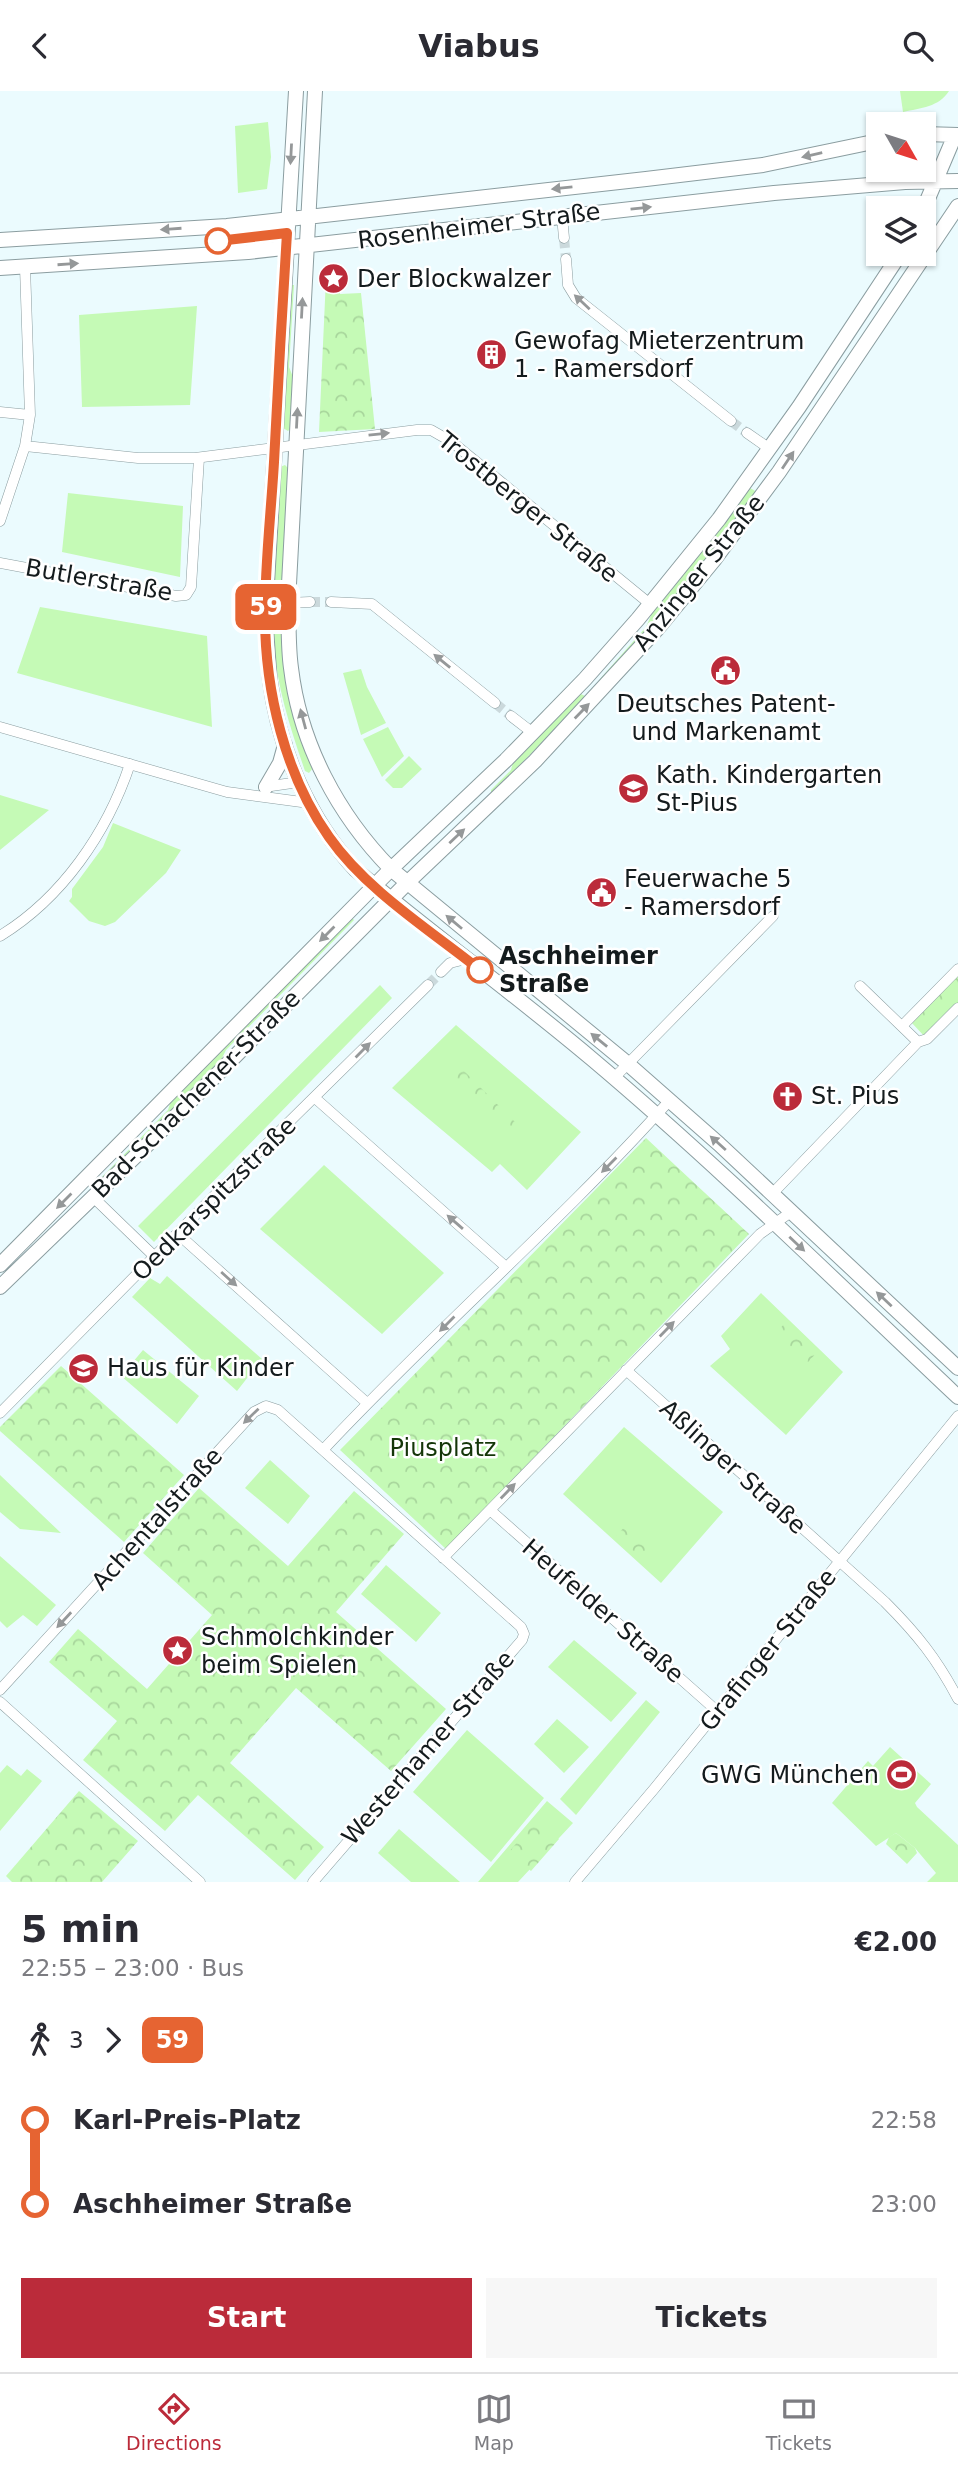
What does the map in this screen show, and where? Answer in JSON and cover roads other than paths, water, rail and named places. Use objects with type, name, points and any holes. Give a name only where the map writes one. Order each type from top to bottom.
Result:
[{"type":"main road","points":[[296,91],[265,617],[270,683],[286,743],[309,803],[328,836],[347,861],[614,1078],[775,1223],[958,1397]]},
{"type":"main road","points":[[315,91],[288,603],[291,669],[297,698],[306,731],[327,783],[360,834],[391,869],[670,1100],[958,1368]]},
{"type":"main road","points":[[936,134],[957,135],[936,180]]},
{"type":"main road","name":"Rosenheimer Straße","points":[[0,240],[227,226],[763,165],[866,144]]},
{"type":"main road","name":"Rosenheimer Straße","points":[[936,182],[958,181]]},
{"type":"main road","points":[[929,196],[935,182]]},
{"type":"main road","name":"Rosenheimer Straße","points":[[0,268],[286,248],[774,193],[935,182]]},
{"type":"main road","name":"Anzinger Straße","points":[[391,899],[535,761],[599,694],[714,560],[779,473],[958,206]]},
{"type":"main road","name":"Anzinger Straße","points":[[375,886],[533,733],[584,680],[650,604],[719,519],[769,450],[892,266]]},
{"type":"main road","points":[[265,787],[280,763],[286,743]]},
{"type":"main road","points":[[299,782],[327,783]]},
{"type":"main road","name":"Bad-Schachener-Straße","points":[[0,1265],[375,886]]},
{"type":"main road","name":"Bad-Schachener-Straße","points":[[0,1287],[94,1198],[391,899]]},
{"type":"main road","points":[[83,1181],[94,1198]]},
{"type":"street","points":[[562,216],[564,238]]},
{"type":"street","points":[[566,259],[568,285],[576,298],[731,421]]},
{"type":"street","points":[[0,521],[25,446],[30,415],[25,267]]},
{"type":"street","points":[[0,412],[30,415]]},
{"type":"street","name":"Trostberger Straße","points":[[25,446],[138,458],[199,458],[312,442],[417,430],[435,431],[650,604]]},
{"type":"street","points":[[747,433],[769,450]]},
{"type":"street","name":"Butlerstraße","points":[[0,563],[176,596],[186,594],[191,587],[199,458]]},
{"type":"street","points":[[288,603],[310,602]]},
{"type":"street","points":[[331,602],[372,604],[495,703]]},
{"type":"street","points":[[511,716],[533,733]]},
{"type":"street","points":[[0,727],[227,792],[309,803]]},
{"type":"street","points":[[0,936],[30,915],[75,867],[112,810],[130,764]]},
{"type":"street","points":[[248,795],[265,787],[299,782]]},
{"type":"street","points":[[614,1078],[773,916]]},
{"type":"street","points":[[441,972],[450,963],[466,959]]},
{"type":"street","points":[[902,1026],[958,969]]},
{"type":"street","name":"Oedkarspitzstraße","points":[[0,1413],[214,1196],[428,985]]},
{"type":"street","points":[[860,986],[918,1042]]},
{"type":"street","points":[[772,1194],[918,1042],[927,1039],[958,1008]]},
{"type":"street","points":[[315,1098],[506,1267]]},
{"type":"street","points":[[670,1100],[323,1450],[443,1558],[760,1234],[791,1212]]},
{"type":"street","points":[[94,1198],[155,1257]]},
{"type":"street","points":[[178,1234],[367,1403]]},
{"type":"street","name":"Aßlinger Straße","points":[[626,1370],[839,1563],[886,1602],[924,1643],[958,1699]]},
{"type":"street","name":"Achentalstraße","points":[[0,1691],[254,1412],[265,1406],[278,1410],[323,1450]]},
{"type":"street","name":"Grafinger Straße","points":[[575,1882],[958,1416]]},
{"type":"street","name":"Heufelder Straße","points":[[490,1510],[717,1711]]},
{"type":"street","name":"Westerhamer Straße","points":[[313,1882],[522,1640],[524,1634],[521,1627],[443,1558]]},
{"type":"street","points":[[0,1702],[200,1882]]},
{"type":"tunnel","points":[[564,238],[566,259]]},
{"type":"tunnel","points":[[731,421],[747,433]]},
{"type":"tunnel","points":[[310,602],[331,602]]},
{"type":"tunnel","points":[[495,703],[511,716]]},
{"type":"tunnel","points":[[428,985],[441,972]]},
{"type":"place","name":"Der Blockwalzer","points":[[334,279]]},
{"type":"place","name":"Gewofag Mieterzentrum 1 - Ramersdorf","points":[[491,355]]},
{"type":"place","name":"Deutsches Patent- und Markenamt","points":[[726,670]]},
{"type":"place","name":"Kath. Kindergarten St-Pius","points":[[633,789]]},
{"type":"place","name":"Feuerwache 5 - Ramersdorf","points":[[601,893]]},
{"type":"place","name":"Aschheimer Straße","points":[[480,970]]},
{"type":"place","name":"St. Pius","points":[[788,1096]]},
{"type":"place","name":"Haus für Kinder","points":[[84,1368]]},
{"type":"place","name":"Schmolchkinder beim Spielen","points":[[178,1651]]},
{"type":"place","name":"GWG München","points":[[902,1775]]},
{"type":"park label","name":"Piusplatz","points":[[443,1448]]}]
